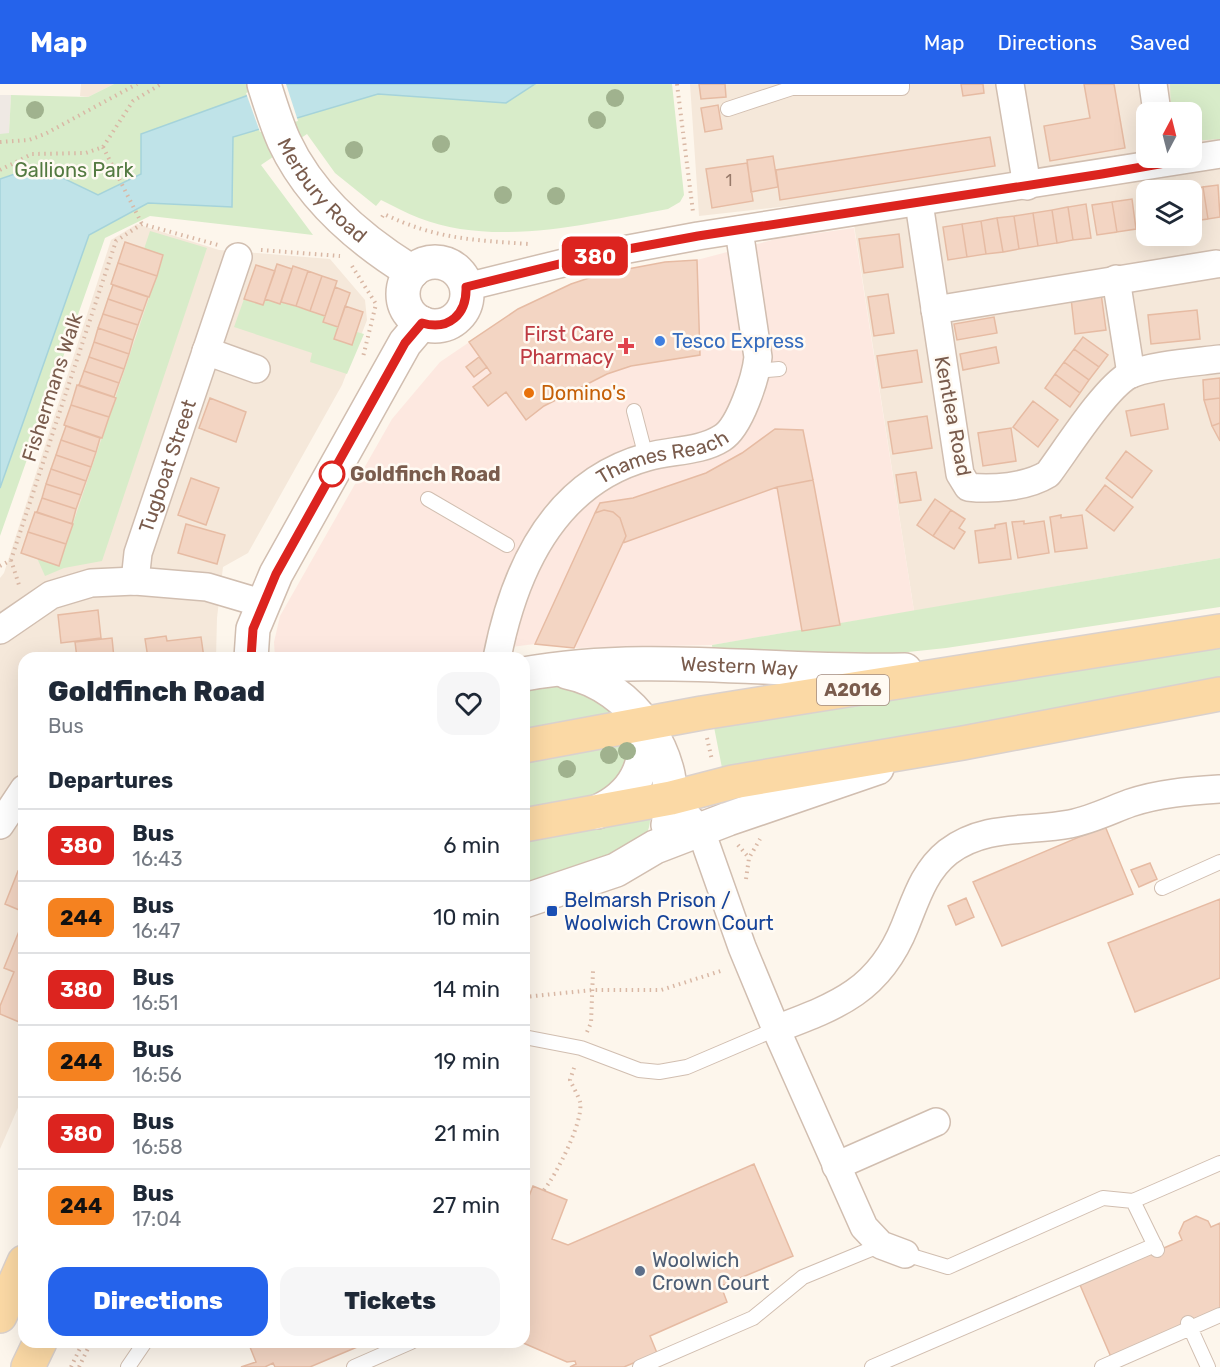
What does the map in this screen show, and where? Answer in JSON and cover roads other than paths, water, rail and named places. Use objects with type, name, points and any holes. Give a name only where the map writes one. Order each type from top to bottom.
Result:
[{"type":"main road","name":"Western Way","points":[[530,745],[702,713],[1062,658],[1220,631]]},
{"type":"main road","points":[[530,824],[671,798],[733,782],[963,743],[1220,694]]},
{"type":"main road","points":[[0,1316],[18,1276]]},
{"type":"main road","points":[[28,1367],[37,1348]]},
{"type":"street","name":"Merbury Road","points":[[264,84],[284,140],[296,162],[338,216],[384,255],[412,272]]},
{"type":"street","points":[[1010,84],[1027,186]]},
{"type":"street","points":[[1153,84],[1156,102]]},
{"type":"street","points":[[1202,156],[1220,154]]},
{"type":"street","points":[[466,287],[596,255],[739,230],[1027,186],[1136,165]]},
{"type":"street","name":"Kentlea Road","points":[[918,203],[960,474],[968,487],[985,489],[1038,480],[1048,474],[1118,382],[1131,374]]},
{"type":"street","name":"Thames Reach","points":[[498,652],[517,552],[596,482],[646,457],[709,445],[723,438],[732,430],[768,370],[758,357],[739,230]]},
{"type":"street","name":"Tugboat Street","points":[[135,581],[138,553],[238,258]]},
{"type":"street","points":[[428,262],[444,263],[457,271],[466,287],[466,300],[458,316],[440,326],[422,323],[412,316],[405,305],[403,290],[412,272],[428,262]]},
{"type":"street","points":[[935,310],[1216,264]]},
{"type":"street","points":[[1116,279],[1131,374],[1220,359]]},
{"type":"street","points":[[251,652],[253,629],[261,603],[405,343],[422,323]]},
{"type":"street","points":[[206,351],[256,369]]},
{"type":"street","points":[[0,630],[51,594],[91,584],[135,581],[207,587],[261,603]]},
{"type":"street","name":"Western Way","points":[[534,672],[595,664],[860,671],[929,669],[1062,658]]},
{"type":"street","points":[[534,672],[584,675],[600,682],[615,692],[644,725],[662,752],[671,798],[669,824],[655,847]]},
{"type":"street","points":[[597,812],[614,804],[628,793],[638,778],[645,761],[644,725]]},
{"type":"street","points":[[530,899],[616,870],[655,847],[802,792],[963,743]]},
{"type":"street","points":[[776,1029],[835,1006],[876,976],[894,950],[916,894],[931,871],[948,852],[968,841],[990,831],[1071,824],[1132,802],[1186,791],[1220,789]]},
{"type":"street","points":[[0,825],[18,798]]},
{"type":"street","points":[[671,798],[701,831],[742,946],[776,1029],[864,1227],[893,1249]]},
{"type":"street","points":[[836,1166],[936,1122]]},
{"type":"lane","points":[[728,109],[792,88],[881,90],[902,88],[902,84]]},
{"type":"lane","points":[[634,411],[646,457]]},
{"type":"lane","points":[[428,499],[517,552]]},
{"type":"lane","points":[[1162,888],[1220,862]]},
{"type":"lane","points":[[530,1038],[581,1048],[639,1070],[659,1072],[687,1067],[776,1029]]},
{"type":"lane","points":[[640,1367],[753,1318],[803,1277],[893,1249],[948,1267],[1103,1198],[1133,1201],[1220,1163]]},
{"type":"lane","points":[[872,1367],[1156,1248],[1133,1201]]},
{"type":"lane","points":[[1102,1367],[1189,1325],[1220,1315]]},
{"type":"lane","points":[[1189,1325],[1208,1367]]},
{"type":"lane","points":[[128,1367],[141,1348]]},
{"type":"lane","points":[[354,1367],[397,1348]]},
{"type":"water","points":[[279,84],[535,84],[506,103],[378,94],[233,137],[232,207],[148,203],[89,235],[0,488],[0,179],[38,166],[98,195],[141,174],[141,134]]},
{"type":"place","name":"Tesco Express","points":[[660,341]]},
{"type":"place","name":"First Care Pharmacy","points":[[626,346]]},
{"type":"place","name":"Domino's","points":[[529,393]]},
{"type":"place","name":"Goldfinch Road","points":[[332,474]]},
{"type":"place","name":"Belmarsh Prison / Woolwich Crown Court","points":[[552,911]]},
{"type":"place","name":"Woolwich Crown Court","points":[[640,1271]]},
{"type":"park label","name":"Gallions Park","points":[[74,170]]}]
